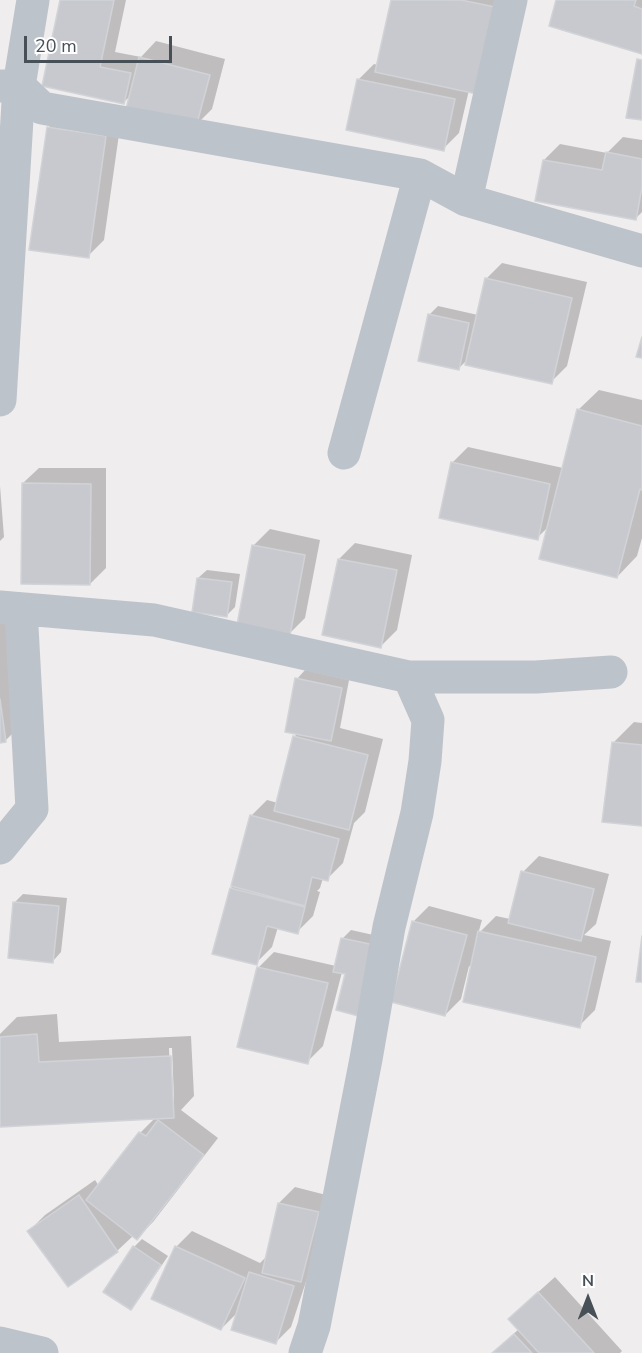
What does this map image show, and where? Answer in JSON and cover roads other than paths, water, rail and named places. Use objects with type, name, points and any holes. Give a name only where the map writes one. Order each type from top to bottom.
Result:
[{"type":"street","points":[[0,400],[10,86],[33,0]]},
{"type":"street","points":[[466,200],[511,0]]},
{"type":"street","points":[[10,86],[42,108],[420,175],[466,200],[642,251]]},
{"type":"street","points":[[344,453],[420,175]]},
{"type":"street","points":[[0,848],[32,809],[10,608],[154,621],[409,677],[536,676],[611,672]]},
{"type":"street","points":[[305,1353],[315,1326],[389,927],[417,813],[425,761],[428,720],[409,677]]},
{"type":"street","points":[[0,1343],[42,1353]]}]
